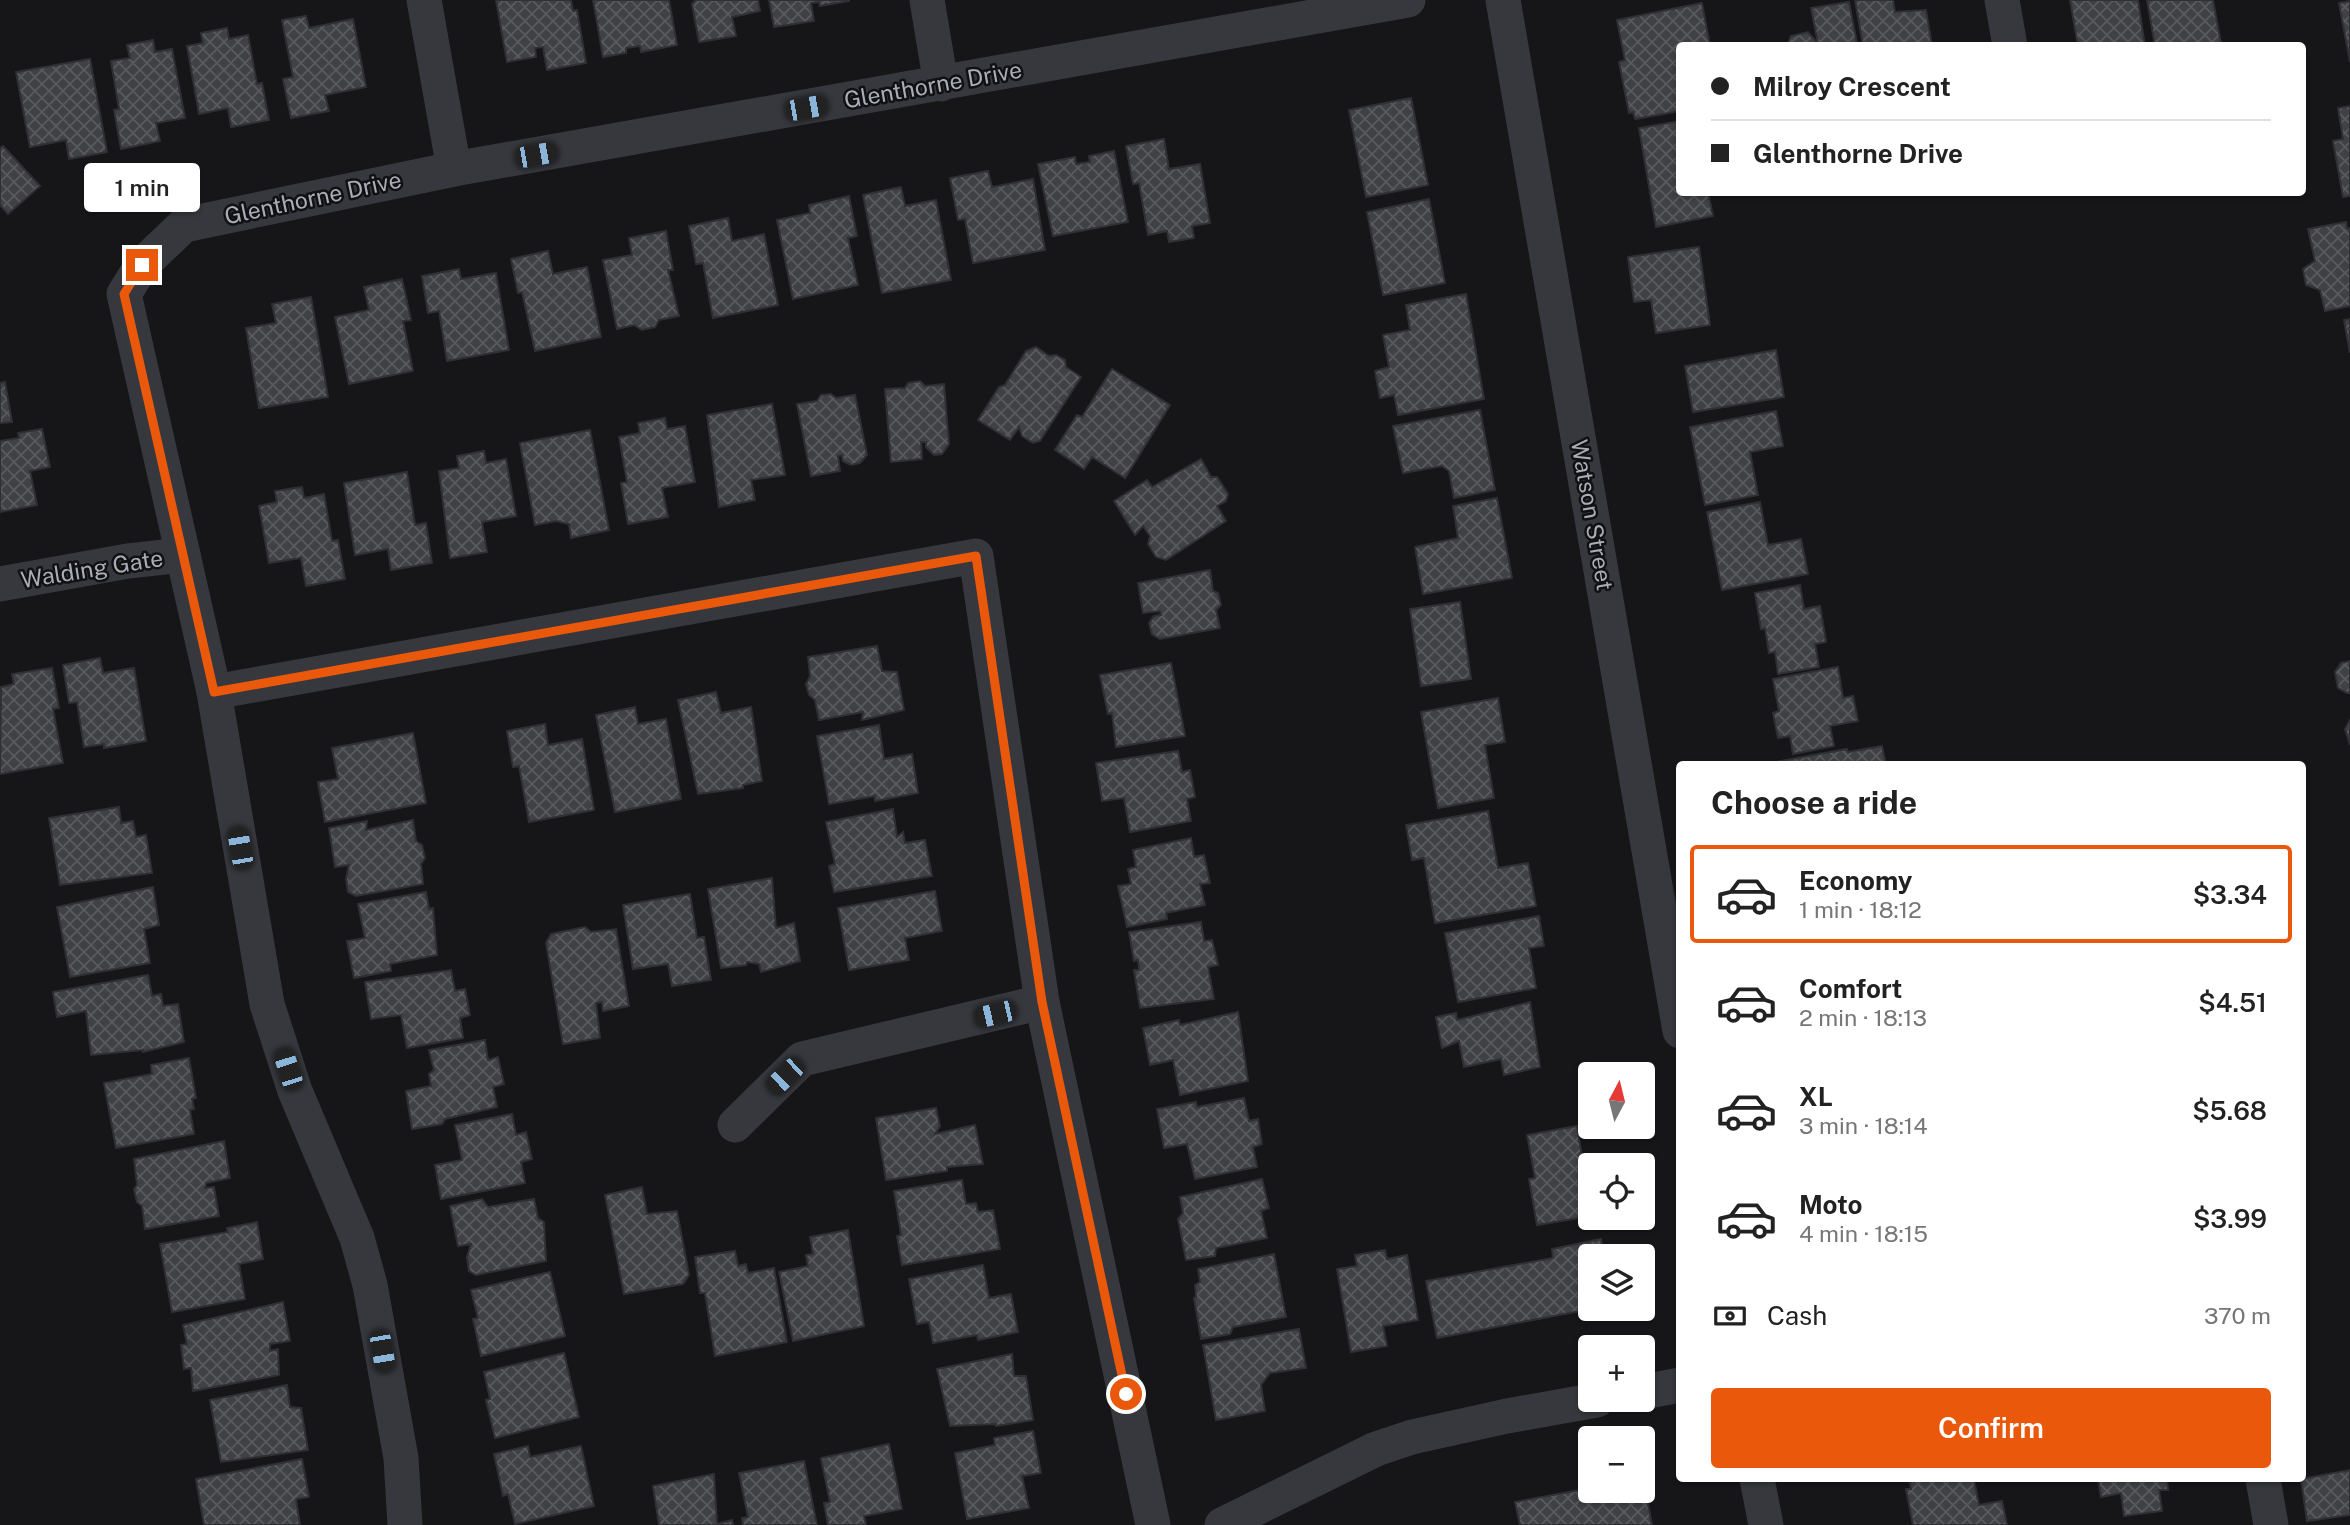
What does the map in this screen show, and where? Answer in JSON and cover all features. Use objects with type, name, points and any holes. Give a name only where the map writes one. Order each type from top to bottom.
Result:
[{"type":"street","points":[[424,0],[454,169]]},
{"type":"street","points":[[927,0],[941,84]]},
{"type":"street","name":"Glenthorne Drive","points":[[405,1525],[401,1458],[370,1285],[356,1238],[295,1091],[267,1004],[214,692],[124,294],[135,274],[184,225],[454,169],[1408,0]]},
{"type":"street","name":"Watson Street","points":[[1503,0],[1676,1008]]},
{"type":"street","points":[[2002,0],[2009,42]]},
{"type":"street","name":"Walding Gate","points":[[0,584],[128,561],[183,555]]},
{"type":"street","points":[[214,692],[976,556],[1042,1002],[1153,1525]]},
{"type":"street","points":[[735,1125],[802,1059],[1042,1002]]},
{"type":"street","points":[[1655,1390],[1676,1386]]},
{"type":"street","points":[[1222,1525],[1376,1449],[1412,1437],[1578,1404]]},
{"type":"street","points":[[1759,1482],[1766,1525]]},
{"type":"street","points":[[2264,1482],[2271,1525]]},
{"type":"building","points":[[496,0],[571,0],[573,11],[577,10],[586,63],[547,70],[543,47],[535,48],[536,57],[507,62]]},
{"type":"building","points":[[593,0],[669,0],[677,45],[641,52],[640,46],[626,48],[626,53],[603,57]]},
{"type":"building","points":[[696,0],[758,0],[760,11],[732,17],[736,36],[699,42],[692,4]]},
{"type":"building","points":[[769,0],[849,1],[820,6],[819,2],[811,3],[814,21],[774,27]]},
{"type":"building","points":[[1855,0],[1893,0],[1895,12],[1926,10],[1931,42],[1862,42]]},
{"type":"building","points":[[2070,0],[2138,0],[2144,42],[2077,42]]},
{"type":"building","points":[[2147,0],[2213,0],[2221,42],[2154,42]]},
{"type":"building","points":[[2350,1],[2350,62],[2339,3]]},
{"type":"building","points":[[1849,2],[1857,42],[1818,42],[1811,8]]},
{"type":"building","points":[[1702,3],[1709,42],[1676,42],[1676,112],[1635,119],[1633,112],[1629,113],[1619,62],[1625,60],[1617,20]]},
{"type":"building","points":[[306,16],[309,28],[353,19],[366,87],[325,95],[329,111],[291,118],[283,79],[293,77],[282,20]]},
{"type":"building","points":[[227,28],[229,39],[248,35],[257,84],[262,83],[269,120],[231,127],[228,108],[199,114],[187,46],[203,43],[201,33]]},
{"type":"building","points":[[1808,32],[1816,42],[1789,42],[1791,36]]},
{"type":"building","points":[[153,40],[155,52],[172,49],[185,118],[156,123],[160,141],[121,149],[114,110],[119,109],[111,61],[130,58],[127,45]]},
{"type":"building","points":[[90,59],[107,152],[69,159],[66,140],[30,147],[16,72]]},
{"type":"building","points":[[1411,98],[1428,185],[1366,197],[1349,110]]},
{"type":"building","points":[[2350,106],[2350,196],[2343,197],[2333,141],[2343,139],[2338,108]]},
{"type":"building","points":[[1676,122],[1676,196],[1709,196],[1713,216],[1656,227],[1639,128]]},
{"type":"building","points":[[1164,139],[1169,169],[1200,164],[1210,223],[1192,226],[1194,238],[1169,242],[1167,231],[1148,235],[1139,183],[1133,184],[1126,146]]},
{"type":"building","points":[[3,146],[40,186],[8,214],[0,205],[0,148]]},
{"type":"building","points":[[1114,151],[1128,222],[1053,236],[1038,164],[1075,157],[1076,164],[1090,162],[1089,156]]},
{"type":"building","points":[[988,171],[992,187],[1033,179],[1045,250],[973,263],[965,219],[958,220],[950,178]]},
{"type":"building","points":[[901,187],[905,206],[936,200],[951,280],[882,293],[863,195]]},
{"type":"building","points":[[849,196],[857,236],[848,238],[858,285],[793,299],[777,220],[810,213],[809,205]]},
{"type":"building","points":[[1429,199],[1445,283],[1383,295],[1367,212]]},
{"type":"building","points":[[728,218],[732,241],[764,234],[778,305],[713,318],[703,263],[696,264],[689,226]]},
{"type":"building","points":[[2346,222],[2347,229],[2350,228],[2350,306],[2325,311],[2320,290],[2306,285],[2303,269],[2315,261],[2308,229]]},
{"type":"building","points":[[666,231],[673,270],[668,270],[679,316],[659,320],[655,327],[642,330],[634,325],[617,329],[603,260],[632,255],[629,238]]},
{"type":"building","points":[[1699,247],[1710,325],[1656,333],[1651,300],[1634,302],[1628,257]]},
{"type":"building","points":[[548,251],[553,274],[587,267],[601,337],[535,351],[522,292],[518,293],[511,259]]},
{"type":"building","points":[[459,269],[461,279],[496,273],[509,350],[447,361],[439,311],[428,313],[422,276]]},
{"type":"building","points":[[402,279],[411,320],[403,321],[413,371],[349,384],[335,317],[369,310],[364,287]]},
{"type":"building","points":[[1466,294],[1484,399],[1398,415],[1394,395],[1380,398],[1375,371],[1389,367],[1383,335],[1410,330],[1406,305]]},
{"type":"building","points":[[311,297],[328,397],[259,408],[246,328],[276,323],[272,304]]},
{"type":"building","points":[[2350,319],[2350,353],[2344,320]]},
{"type":"building","points":[[1036,347],[1049,356],[1056,355],[1065,360],[1066,367],[1081,377],[1040,441],[1033,443],[1022,436],[1019,427],[1010,440],[978,420],[999,387],[1005,385],[1026,351]]},
{"type":"building","points":[[1776,350],[1784,397],[1693,412],[1685,366]]},
{"type":"building","points":[[1112,369],[1170,405],[1125,478],[1092,457],[1084,469],[1055,450],[1077,415],[1082,417]]},
{"type":"building","points":[[920,381],[925,386],[944,384],[949,444],[942,454],[934,455],[926,447],[926,442],[921,442],[922,459],[891,462],[885,389],[905,388],[908,383]]},
{"type":"building","points":[[5,382],[12,422],[0,423],[0,383]]},
{"type":"building","points":[[831,394],[836,398],[855,395],[867,455],[860,463],[851,465],[843,461],[842,455],[838,456],[840,471],[811,476],[797,404],[817,401],[821,395]]},
{"type":"building","points":[[772,404],[785,475],[751,480],[755,500],[719,507],[707,415]]},
{"type":"building","points":[[1480,410],[1495,490],[1454,498],[1449,471],[1442,466],[1403,473],[1393,426]]},
{"type":"building","points":[[1776,411],[1783,446],[1750,452],[1758,495],[1705,505],[1690,427]]},
{"type":"building","points":[[665,418],[667,429],[685,426],[695,482],[662,488],[668,517],[628,524],[621,483],[627,482],[619,437],[640,433],[638,423]]},
{"type":"building","points":[[42,429],[50,467],[30,471],[37,505],[0,512],[0,441],[19,438],[18,433]]},
{"type":"building","points":[[590,430],[609,530],[571,538],[569,524],[556,521],[535,525],[520,443]]},
{"type":"building","points":[[484,451],[486,463],[506,459],[516,516],[482,522],[487,552],[450,558],[439,471],[459,468],[457,456]]},
{"type":"building","points":[[1201,459],[1211,477],[1217,477],[1228,494],[1226,501],[1217,506],[1226,521],[1166,560],[1156,557],[1148,544],[1150,536],[1143,526],[1135,535],[1114,501],[1147,480],[1152,487]]},
{"type":"building","points":[[407,472],[415,525],[426,523],[432,563],[391,570],[388,549],[355,555],[344,483]]},
{"type":"building","points":[[302,487],[304,498],[324,494],[332,541],[338,540],[345,579],[306,586],[301,558],[269,563],[259,506],[277,502],[275,491]]},
{"type":"building","points":[[1497,498],[1512,578],[1423,594],[1415,547],[1458,538],[1453,506]]},
{"type":"building","points":[[1760,502],[1768,545],[1801,539],[1808,574],[1722,590],[1707,512]]},
{"type":"building","points":[[1210,570],[1213,591],[1218,593],[1221,605],[1216,610],[1220,628],[1160,639],[1152,634],[1149,623],[1154,616],[1161,615],[1160,611],[1143,613],[1138,583]]},
{"type":"building","points":[[1800,585],[1804,609],[1820,606],[1826,642],[1815,644],[1819,667],[1778,674],[1775,652],[1769,653],[1765,628],[1761,629],[1755,593]]},
{"type":"building","points":[[1460,602],[1471,679],[1421,686],[1410,609]]},
{"type":"building","points":[[877,646],[882,671],[897,672],[904,710],[862,720],[863,712],[819,720],[815,700],[809,695],[806,684],[810,676],[808,657]]},
{"type":"building","points":[[100,658],[103,673],[134,668],[146,741],[104,748],[104,744],[84,747],[77,702],[69,703],[63,665]]},
{"type":"building","points":[[2350,661],[2350,693],[2347,693],[2338,688],[2335,672],[2341,663]]},
{"type":"building","points":[[1171,663],[1185,736],[1116,747],[1112,713],[1108,714],[1100,675]]},
{"type":"building","points":[[1838,667],[1843,698],[1853,696],[1858,721],[1830,726],[1834,746],[1793,754],[1790,736],[1778,738],[1773,713],[1779,711],[1773,679]]},
{"type":"building","points":[[52,668],[59,708],[53,709],[63,763],[0,774],[1,687],[14,684],[12,674]]},
{"type":"building","points":[[716,692],[721,713],[751,707],[762,781],[743,785],[743,788],[698,794],[678,700]]},
{"type":"building","points":[[1498,698],[1505,742],[1485,745],[1494,798],[1438,808],[1421,712]]},
{"type":"building","points":[[635,707],[638,724],[666,719],[681,799],[615,812],[596,715]]},
{"type":"building","points":[[2350,720],[2350,745],[2345,729]]},
{"type":"building","points":[[545,724],[548,745],[582,739],[594,810],[529,822],[519,766],[513,767],[507,731]]},
{"type":"building","points":[[879,725],[884,759],[912,754],[918,793],[875,801],[875,796],[829,804],[817,736]]},
{"type":"building","points":[[413,733],[426,803],[325,822],[318,782],[338,779],[332,748]]},
{"type":"building","points":[[1882,746],[1885,761],[1781,761],[1847,749],[1848,752]]},
{"type":"building","points":[[1178,751],[1182,772],[1190,770],[1195,797],[1187,799],[1191,821],[1130,832],[1124,798],[1102,801],[1096,763]]},
{"type":"building","points":[[119,807],[121,823],[133,821],[136,837],[146,835],[152,873],[60,885],[49,818]]},
{"type":"building","points":[[893,809],[897,837],[903,832],[905,843],[925,840],[932,876],[834,892],[829,866],[835,864],[826,822]]},
{"type":"building","points":[[1488,811],[1498,868],[1528,863],[1536,906],[1435,923],[1424,858],[1412,860],[1406,825]]},
{"type":"building","points":[[413,820],[416,841],[422,845],[425,858],[421,864],[423,884],[356,896],[348,892],[346,879],[349,865],[335,867],[329,828],[367,821],[366,830]]},
{"type":"building","points":[[1191,838],[1194,857],[1204,855],[1210,883],[1200,884],[1205,905],[1166,913],[1167,919],[1127,927],[1118,886],[1131,884],[1128,869],[1136,867],[1133,850]]},
{"type":"building","points":[[772,878],[776,928],[794,923],[800,961],[761,972],[759,964],[747,962],[746,965],[721,968],[708,889]]},
{"type":"building","points":[[153,887],[159,925],[144,929],[150,963],[70,977],[57,907]]},
{"type":"building","points":[[935,891],[942,931],[905,938],[909,960],[849,970],[838,908]]},
{"type":"building","points":[[426,892],[429,909],[433,908],[437,955],[390,964],[391,971],[354,978],[347,941],[365,938],[358,904]]},
{"type":"building","points":[[690,894],[697,938],[704,937],[711,980],[672,986],[668,964],[633,969],[623,905]]},
{"type":"building","points":[[1539,916],[1544,946],[1529,948],[1536,988],[1458,1002],[1445,933]]},
{"type":"building","points":[[1201,922],[1204,941],[1212,940],[1218,965],[1208,967],[1214,999],[1140,1008],[1134,970],[1139,970],[1138,960],[1134,961],[1129,932]]},
{"type":"building","points":[[585,927],[591,932],[616,929],[629,1006],[603,1011],[602,1002],[596,1003],[600,1038],[563,1044],[546,943],[551,934]]},
{"type":"building","points":[[451,970],[455,991],[465,989],[470,1015],[460,1018],[463,1038],[407,1048],[401,1015],[371,1019],[365,982]]},
{"type":"building","points":[[148,975],[152,996],[161,994],[163,1006],[178,1004],[184,1042],[143,1052],[91,1055],[86,1011],[57,1017],[53,992]]},
{"type":"building","points":[[1530,1002],[1540,1067],[1504,1075],[1501,1059],[1464,1067],[1459,1041],[1442,1048],[1436,1017],[1456,1013],[1457,1020]]},
{"type":"building","points":[[1238,1012],[1248,1081],[1180,1095],[1173,1060],[1150,1065],[1143,1028],[1179,1020],[1180,1025]]},
{"type":"building","points":[[485,1040],[488,1060],[498,1057],[504,1084],[493,1087],[497,1107],[445,1119],[442,1124],[412,1129],[406,1091],[431,1086],[429,1074],[434,1070],[429,1050]]},
{"type":"building","points":[[189,1058],[196,1098],[192,1099],[194,1109],[190,1110],[194,1134],[116,1148],[104,1083],[152,1074],[151,1065]]},
{"type":"building","points":[[1244,1098],[1249,1121],[1258,1119],[1262,1144],[1253,1147],[1257,1167],[1195,1179],[1187,1144],[1164,1148],[1157,1109],[1196,1102],[1197,1107]]},
{"type":"building","points":[[936,1108],[940,1126],[935,1134],[975,1125],[983,1164],[947,1167],[947,1171],[886,1180],[876,1118]]},
{"type":"building","points":[[512,1114],[516,1135],[526,1132],[532,1159],[521,1162],[525,1183],[441,1199],[435,1165],[462,1160],[455,1125]]},
{"type":"building","points":[[1577,1126],[1581,1153],[1578,1153],[1578,1218],[1537,1225],[1529,1179],[1535,1178],[1527,1135]]},
{"type":"building","points":[[224,1141],[230,1178],[206,1183],[205,1188],[214,1187],[219,1216],[145,1229],[142,1206],[137,1202],[134,1189],[137,1185],[134,1159]]},
{"type":"building","points":[[1262,1179],[1269,1208],[1261,1211],[1267,1238],[1216,1248],[1215,1256],[1186,1260],[1178,1219],[1183,1213],[1180,1197]]},
{"type":"building","points":[[962,1180],[966,1204],[976,1203],[978,1212],[993,1210],[1000,1249],[902,1265],[897,1236],[901,1235],[894,1191]]},
{"type":"building","points":[[642,1187],[647,1214],[677,1211],[689,1275],[683,1284],[624,1294],[605,1195]]},
{"type":"building","points":[[482,1199],[488,1207],[534,1199],[538,1218],[544,1222],[546,1261],[476,1275],[469,1271],[467,1257],[471,1244],[458,1246],[450,1206]]},
{"type":"building","points":[[257,1222],[263,1259],[239,1264],[245,1299],[172,1312],[160,1244],[228,1232],[227,1228]]},
{"type":"building","points":[[848,1230],[864,1326],[793,1341],[779,1272],[808,1266],[806,1255],[813,1254],[810,1237]]},
{"type":"building","points":[[1601,1239],[1602,1244],[1578,1244],[1578,1311],[1437,1338],[1426,1281],[1553,1258],[1552,1249]]},
{"type":"building","points":[[1385,1250],[1387,1259],[1407,1255],[1418,1320],[1383,1326],[1387,1346],[1351,1352],[1337,1269],[1357,1266],[1355,1255]]},
{"type":"building","points":[[735,1251],[738,1266],[746,1264],[748,1273],[774,1268],[787,1342],[715,1356],[705,1293],[700,1293],[695,1257]]},
{"type":"building","points":[[1274,1254],[1286,1317],[1233,1327],[1230,1334],[1201,1339],[1194,1298],[1195,1285],[1200,1282],[1198,1269]]},
{"type":"building","points":[[983,1265],[989,1298],[1011,1294],[1018,1332],[978,1340],[977,1335],[933,1343],[929,1322],[917,1324],[909,1279]]},
{"type":"building","points":[[550,1272],[565,1336],[481,1356],[473,1319],[478,1318],[471,1290]]},
{"type":"building","points":[[283,1302],[290,1341],[270,1344],[270,1351],[278,1349],[279,1375],[193,1391],[191,1368],[184,1369],[181,1345],[187,1344],[183,1325]]},
{"type":"building","points":[[1299,1329],[1306,1368],[1270,1373],[1261,1385],[1265,1411],[1216,1420],[1203,1345]]},
{"type":"building","points":[[564,1353],[579,1417],[495,1438],[486,1400],[490,1399],[484,1372]]},
{"type":"building","points":[[1012,1354],[1014,1376],[1026,1376],[1033,1420],[996,1426],[950,1426],[937,1369]]},
{"type":"building","points":[[287,1385],[290,1407],[301,1408],[308,1450],[221,1462],[210,1400]]},
{"type":"building","points":[[1033,1431],[1041,1473],[1022,1476],[1029,1508],[967,1519],[955,1453],[995,1445],[994,1438]]},
{"type":"building","points":[[889,1444],[902,1509],[864,1516],[866,1525],[828,1525],[824,1503],[830,1502],[821,1458]]},
{"type":"building","points":[[528,1446],[530,1457],[581,1446],[594,1506],[515,1524],[508,1494],[503,1496],[494,1454]]},
{"type":"building","points":[[302,1459],[309,1497],[296,1499],[300,1525],[204,1525],[196,1479]]},
{"type":"building","points":[[804,1461],[817,1525],[743,1525],[742,1518],[748,1517],[739,1473]]},
{"type":"building","points":[[2350,1470],[2350,1515],[2307,1521],[2301,1482],[2306,1482],[2306,1478]]},
{"type":"building","points":[[714,1474],[717,1524],[732,1520],[733,1525],[659,1525],[653,1486]]},
{"type":"building","points":[[1910,1482],[1974,1482],[1979,1505],[2002,1501],[2007,1525],[1913,1525],[1906,1489],[1911,1489]]},
{"type":"building","points":[[2098,1482],[2167,1482],[2168,1490],[2159,1490],[2162,1511],[2124,1516],[2121,1493],[2101,1497]]},
{"type":"building","points":[[1578,1490],[1578,1503],[1648,1503],[1652,1525],[1520,1525],[1515,1502]]},
{"type":"route","points":[[142,265],[124,294],[214,692],[976,556],[1042,1002],[1126,1394]]}]
